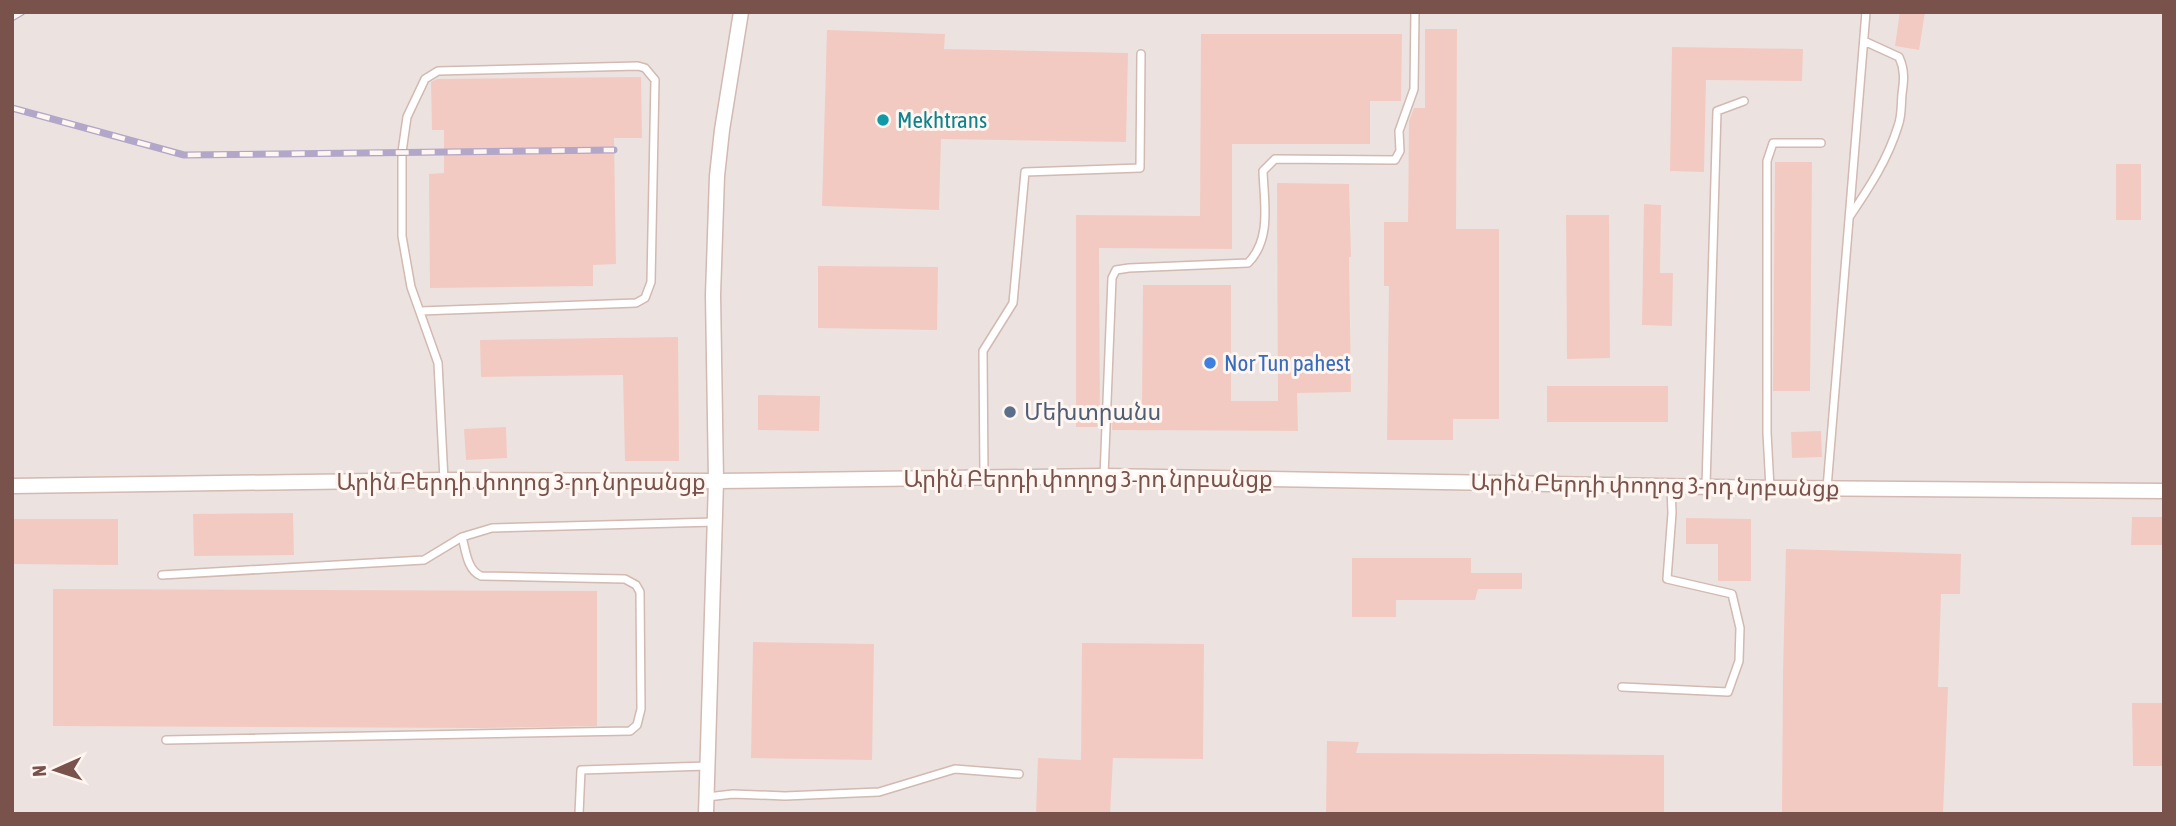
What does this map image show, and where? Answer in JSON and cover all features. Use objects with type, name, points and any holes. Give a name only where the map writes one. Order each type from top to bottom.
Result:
[{"type":"street","points":[[706,814],[716,522],[713,295],[717,176],[741,12]]},
{"type":"street","name":"Արին Բերդի փողոց 3-րդ նրբանցք","points":[[12,486],[444,480],[716,481],[1104,477],[1770,488],[2164,491]]},
{"type":"lane","points":[[1104,477],[1112,278],[1116,270],[1248,263],[1258,253],[1264,235],[1263,171],[1275,159],[1395,160],[1400,151],[1399,131],[1414,89],[1415,12]]},
{"type":"lane","points":[[1827,488],[1866,12]]},
{"type":"lane","points":[[1849,217],[1874,182],[1886,156],[1899,124],[1902,93],[1904,69],[1899,57],[1864,41]]},
{"type":"lane","points":[[984,478],[983,351],[1013,303],[1025,172],[1140,168],[1141,54]]},
{"type":"lane","points":[[420,311],[636,303],[645,298],[650,282],[655,80],[645,68],[638,66],[438,71],[425,79],[407,117],[402,152],[402,236],[411,287],[438,363],[444,480]]},
{"type":"lane","points":[[1706,486],[1717,111],[1744,101]]},
{"type":"lane","points":[[1770,488],[1767,433],[1767,161],[1773,143],[1821,143]]},
{"type":"lane","points":[[1622,687],[1728,692],[1739,661],[1740,628],[1732,594],[1667,579],[1672,513],[1671,485]]},
{"type":"lane","points":[[162,575],[424,560],[463,537],[492,528],[716,522]]},
{"type":"lane","points":[[166,740],[630,731],[637,725],[641,709],[640,592],[636,584],[625,579],[481,576],[470,568],[463,537]]},
{"type":"lane","points":[[579,814],[581,770],[707,766]]},
{"type":"lane","points":[[707,797],[733,794],[786,796],[879,792],[956,769],[1019,774]]},
{"type":"shaded area","points":[[12,12],[2164,12],[2164,814],[12,814]]},
{"type":"building","points":[[1900,12],[1925,12],[1919,50],[1895,46]]},
{"type":"building","points":[[1425,29],[1457,29],[1456,229],[1499,229],[1499,419],[1453,419],[1453,440],[1387,440],[1389,286],[1384,286],[1384,222],[1408,222],[1409,121],[1414,108],[1425,108]]},
{"type":"building","points":[[827,30],[945,34],[944,49],[1128,53],[1126,142],[941,139],[939,210],[822,206]]},
{"type":"building","points":[[1201,34],[1402,34],[1401,101],[1370,101],[1370,144],[1232,144],[1232,249],[1099,248],[1100,427],[1076,427],[1076,215],[1200,216]]},
{"type":"building","points":[[1672,47],[1803,49],[1802,81],[1706,80],[1704,172],[1670,171]]},
{"type":"building","points":[[641,77],[642,138],[614,138],[616,264],[593,265],[593,286],[430,288],[429,174],[444,173],[444,130],[432,130],[431,82],[437,79]]},
{"type":"building","points":[[1775,162],[1812,162],[1810,391],[1773,391]]},
{"type":"building","points":[[2116,164],[2141,164],[2141,220],[2116,220]]},
{"type":"building","points":[[1277,183],[1349,184],[1351,392],[1297,393],[1298,431],[1112,430],[1113,407],[1142,406],[1143,285],[1231,285],[1231,401],[1278,401]]},
{"type":"building","points":[[1644,204],[1661,205],[1660,273],[1673,273],[1672,326],[1642,325]]},
{"type":"building","points":[[1566,215],[1609,215],[1610,358],[1567,359]]},
{"type":"building","points":[[818,266],[938,267],[937,330],[818,328]]},
{"type":"building","points":[[678,337],[679,461],[625,461],[623,375],[481,377],[480,340]]},
{"type":"building","points":[[1547,386],[1668,386],[1668,422],[1547,422]]},
{"type":"building","points":[[758,395],[820,396],[819,431],[758,430]]},
{"type":"building","points":[[506,427],[507,458],[466,460],[464,429]]},
{"type":"building","points":[[1821,431],[1822,457],[1792,458],[1791,432]]},
{"type":"building","points":[[293,513],[294,555],[194,556],[193,514]]},
{"type":"building","points":[[2132,517],[2164,517],[2164,545],[2131,545]]},
{"type":"building","points":[[1686,518],[1751,519],[1751,581],[1718,581],[1718,544],[1686,544]]},
{"type":"building","points":[[12,519],[118,519],[118,565],[12,564]]},
{"type":"building","points":[[1786,549],[1961,554],[1960,594],[1941,594],[1938,687],[1948,687],[1943,814],[1782,814]]},
{"type":"building","points":[[1352,558],[1471,558],[1471,573],[1522,573],[1522,589],[1478,589],[1475,600],[1396,600],[1396,617],[1352,617]]},
{"type":"building","points":[[53,589],[597,591],[597,726],[53,726]]},
{"type":"building","points":[[753,642],[874,644],[872,760],[751,758]]},
{"type":"building","points":[[1082,643],[1204,644],[1203,759],[1113,758],[1110,814],[1036,814],[1038,758],[1081,760]]},
{"type":"building","points":[[2132,703],[2164,703],[2164,766],[2133,766]]},
{"type":"building","points":[[1327,741],[1359,742],[1356,753],[1664,755],[1664,814],[1326,814]]},
{"type":"railway","points":[[12,18],[22,12]]},
{"type":"railway","points":[[12,108],[184,155],[614,150]]},
{"type":"place","name":"Mekhtrans","points":[[883,120]]},
{"type":"place","name":"Nor Tun pahest","points":[[1210,363]]},
{"type":"place","name":"Մեխտրանս","points":[[1010,412]]}]
